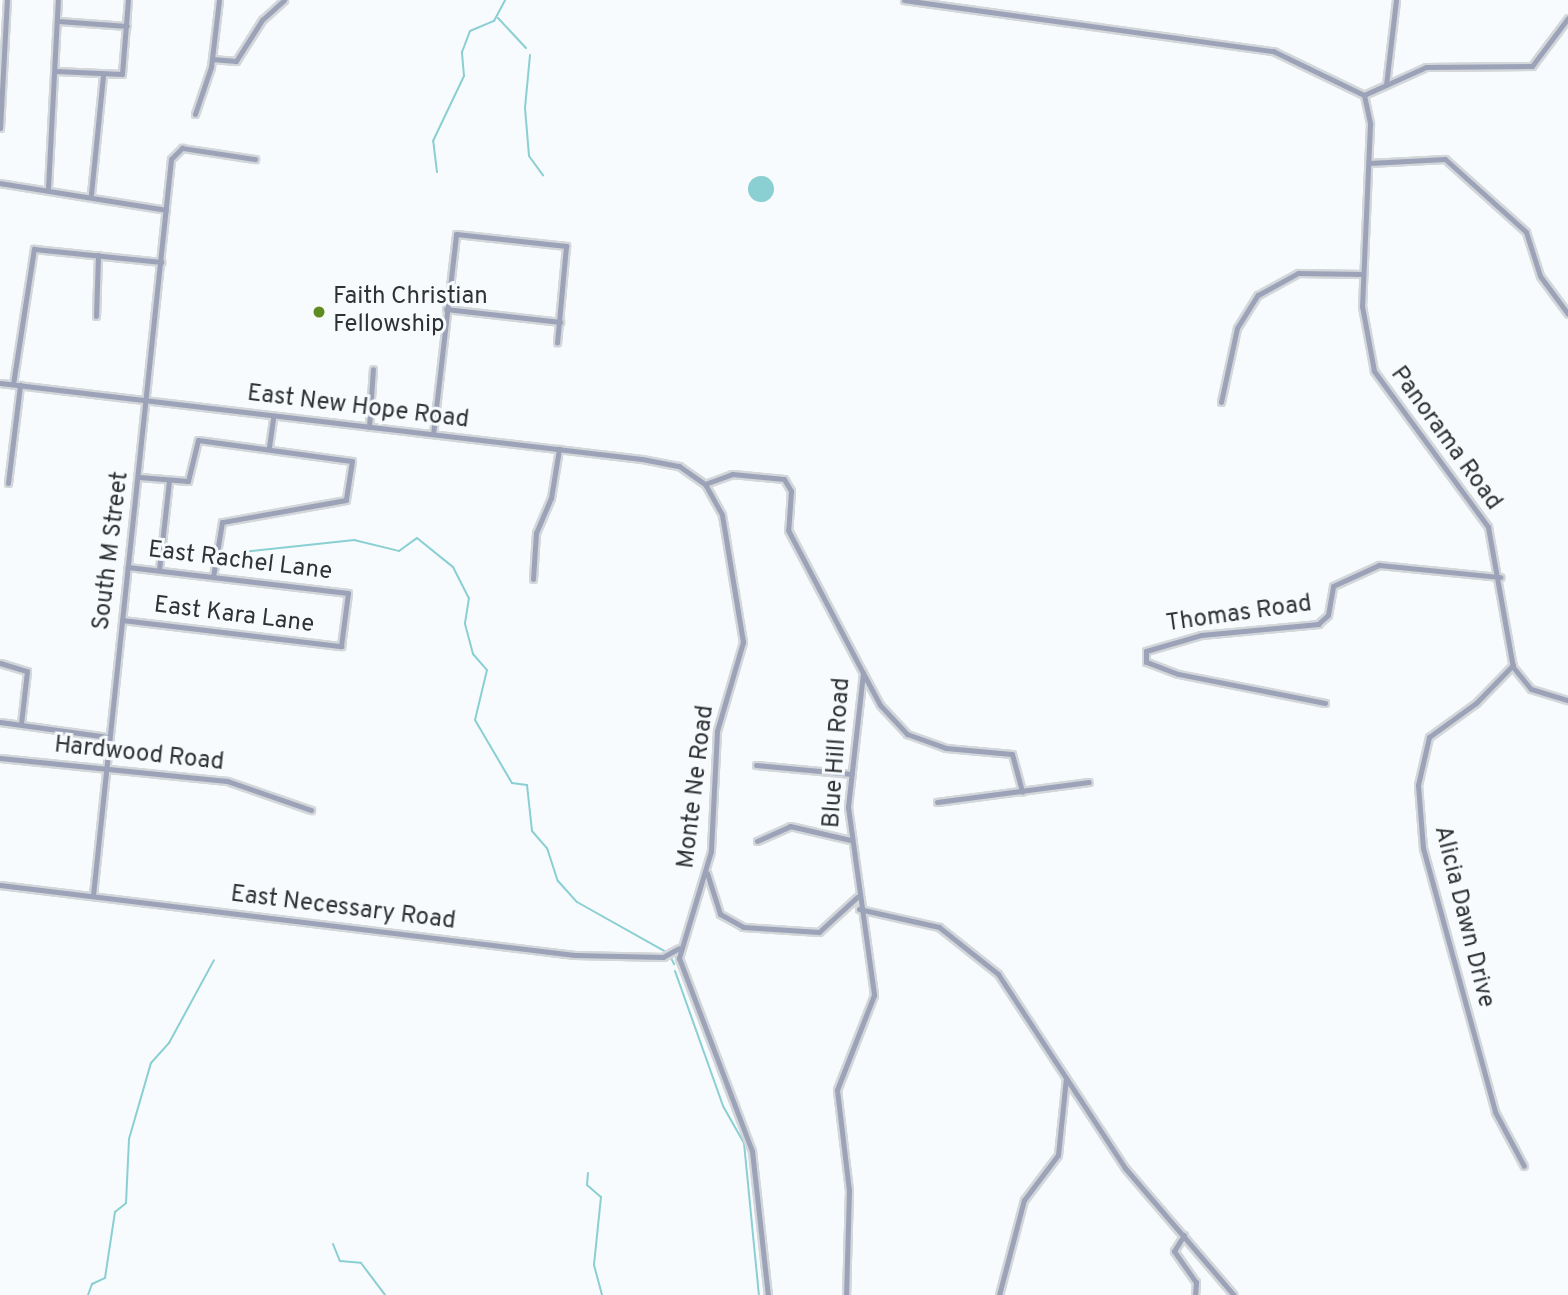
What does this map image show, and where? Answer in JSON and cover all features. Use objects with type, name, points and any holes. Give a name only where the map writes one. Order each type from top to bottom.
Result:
[{"type":"street","points":[[1,128],[3,28],[7,0]]},
{"type":"street","points":[[48,188],[58,0]]},
{"type":"street","points":[[56,71],[103,76],[125,70],[128,0]]},
{"type":"street","points":[[195,114],[212,60],[219,0]]},
{"type":"street","points":[[212,60],[236,61],[262,20],[284,0]]},
{"type":"street","points":[[904,0],[1273,51],[1364,94],[1433,66],[1532,66],[1568,18]]},
{"type":"street","points":[[1386,85],[1396,0]]},
{"type":"street","points":[[58,21],[128,26]]},
{"type":"street","points":[[91,194],[103,76]]},
{"type":"street","name":"Panorama Road","points":[[1364,94],[1368,163],[1363,328],[1374,371],[1477,506],[1500,578],[1513,665]]},
{"type":"street","name":"South M Street","points":[[93,895],[166,210],[178,150],[255,159]]},
{"type":"street","points":[[1368,163],[1446,159],[1526,232],[1541,276],[1568,314]]},
{"type":"street","points":[[0,184],[91,194],[166,210]]},
{"type":"street","points":[[433,435],[456,234],[560,243],[568,252],[557,343]]},
{"type":"street","points":[[8,483],[34,249],[162,262]]},
{"type":"street","points":[[96,316],[98,255]]},
{"type":"street","points":[[1221,402],[1237,328],[1258,295],[1298,273],[1363,274]]},
{"type":"street","points":[[446,309],[560,322]]},
{"type":"street","points":[[369,427],[373,369]]},
{"type":"street","name":"East New Hope Road","points":[[0,383],[670,463],[705,484]]},
{"type":"street","points":[[270,447],[273,417]]},
{"type":"street","points":[[139,477],[188,481],[198,440],[349,458],[346,500],[222,522],[213,577]]},
{"type":"street","points":[[533,579],[536,533],[554,490],[559,449]]},
{"type":"street","name":"Blue Hill Road","points":[[705,484],[732,474],[784,480],[791,491],[789,530],[863,673],[852,774],[850,840],[874,995],[837,1090],[849,1190],[846,1295]]},
{"type":"street","points":[[159,570],[169,481]]},
{"type":"street","name":"Monte Ne Road","points":[[680,948],[707,873],[716,731],[743,642],[722,515],[705,484]]},
{"type":"street","name":"Thomas Road","points":[[1325,703],[1178,674],[1146,662],[1146,651],[1201,635],[1318,624],[1328,615],[1333,586],[1374,566],[1500,578]]},
{"type":"street","name":"East Rachel Lane","points":[[128,567],[348,593],[341,646]]},
{"type":"street","name":"East Kara Lane","points":[[122,620],[341,646]]},
{"type":"street","points":[[0,663],[27,671],[21,724]]},
{"type":"street","points":[[1513,665],[1531,689],[1568,700]]},
{"type":"street","name":"Alicia Dawn Drive","points":[[1513,665],[1485,695],[1429,737],[1418,785],[1423,848],[1495,1112],[1524,1167]]},
{"type":"street","points":[[863,673],[880,705],[907,734],[946,748],[1012,754],[1022,792]]},
{"type":"street","points":[[0,722],[108,737]]},
{"type":"street","name":"Hardwood Road","points":[[0,758],[226,780],[311,810]]},
{"type":"street","points":[[756,765],[852,774]]},
{"type":"street","points":[[937,802],[1089,782]]},
{"type":"street","points":[[758,841],[790,827],[850,840]]},
{"type":"street","points":[[707,873],[720,914],[743,927],[819,932],[857,897]]},
{"type":"street","name":"East Necessary Road","points":[[0,886],[93,895],[575,955],[663,957],[680,948]]},
{"type":"street","points":[[859,909],[929,922],[972,950],[1009,987],[1125,1168],[1234,1295]]},
{"type":"street","points":[[680,948],[690,996],[752,1151],[768,1295]]},
{"type":"street","points":[[999,1295],[1024,1200],[1058,1155],[1066,1078]]},
{"type":"street","points":[[1184,1235],[1174,1251],[1196,1282],[1195,1295]]},
{"type":"water","points":[[761,176],[770,180],[774,189],[770,198],[761,202],[752,198],[748,189],[752,180]]},
{"type":"waterway","points":[[437,172],[433,141],[464,76],[462,52],[470,31],[494,21],[505,0]]},
{"type":"waterway","points":[[498,18],[526,48]]},
{"type":"waterway","points":[[530,55],[525,108],[529,156],[543,175]]},
{"type":"waterway","points":[[243,552],[354,540],[399,551],[417,538],[453,567],[469,598],[465,624],[473,654],[487,670],[475,720],[512,783],[527,785],[532,831],[547,848],[558,881],[577,902],[668,953]]},
{"type":"waterway","points":[[671,958],[674,964]]},
{"type":"waterway","points":[[88,1295],[92,1284],[105,1278],[115,1212],[126,1203],[129,1139],[151,1063],[169,1043],[214,960]]},
{"type":"waterway","points":[[675,971],[723,1106],[744,1143],[759,1295]]},
{"type":"waterway","points":[[588,1173],[587,1185],[601,1197],[594,1265],[602,1295]]},
{"type":"waterway","points":[[333,1244],[340,1261],[361,1263],[385,1295]]},
{"type":"place","name":"Faith Christian Fellowship","points":[[319,312]]}]
